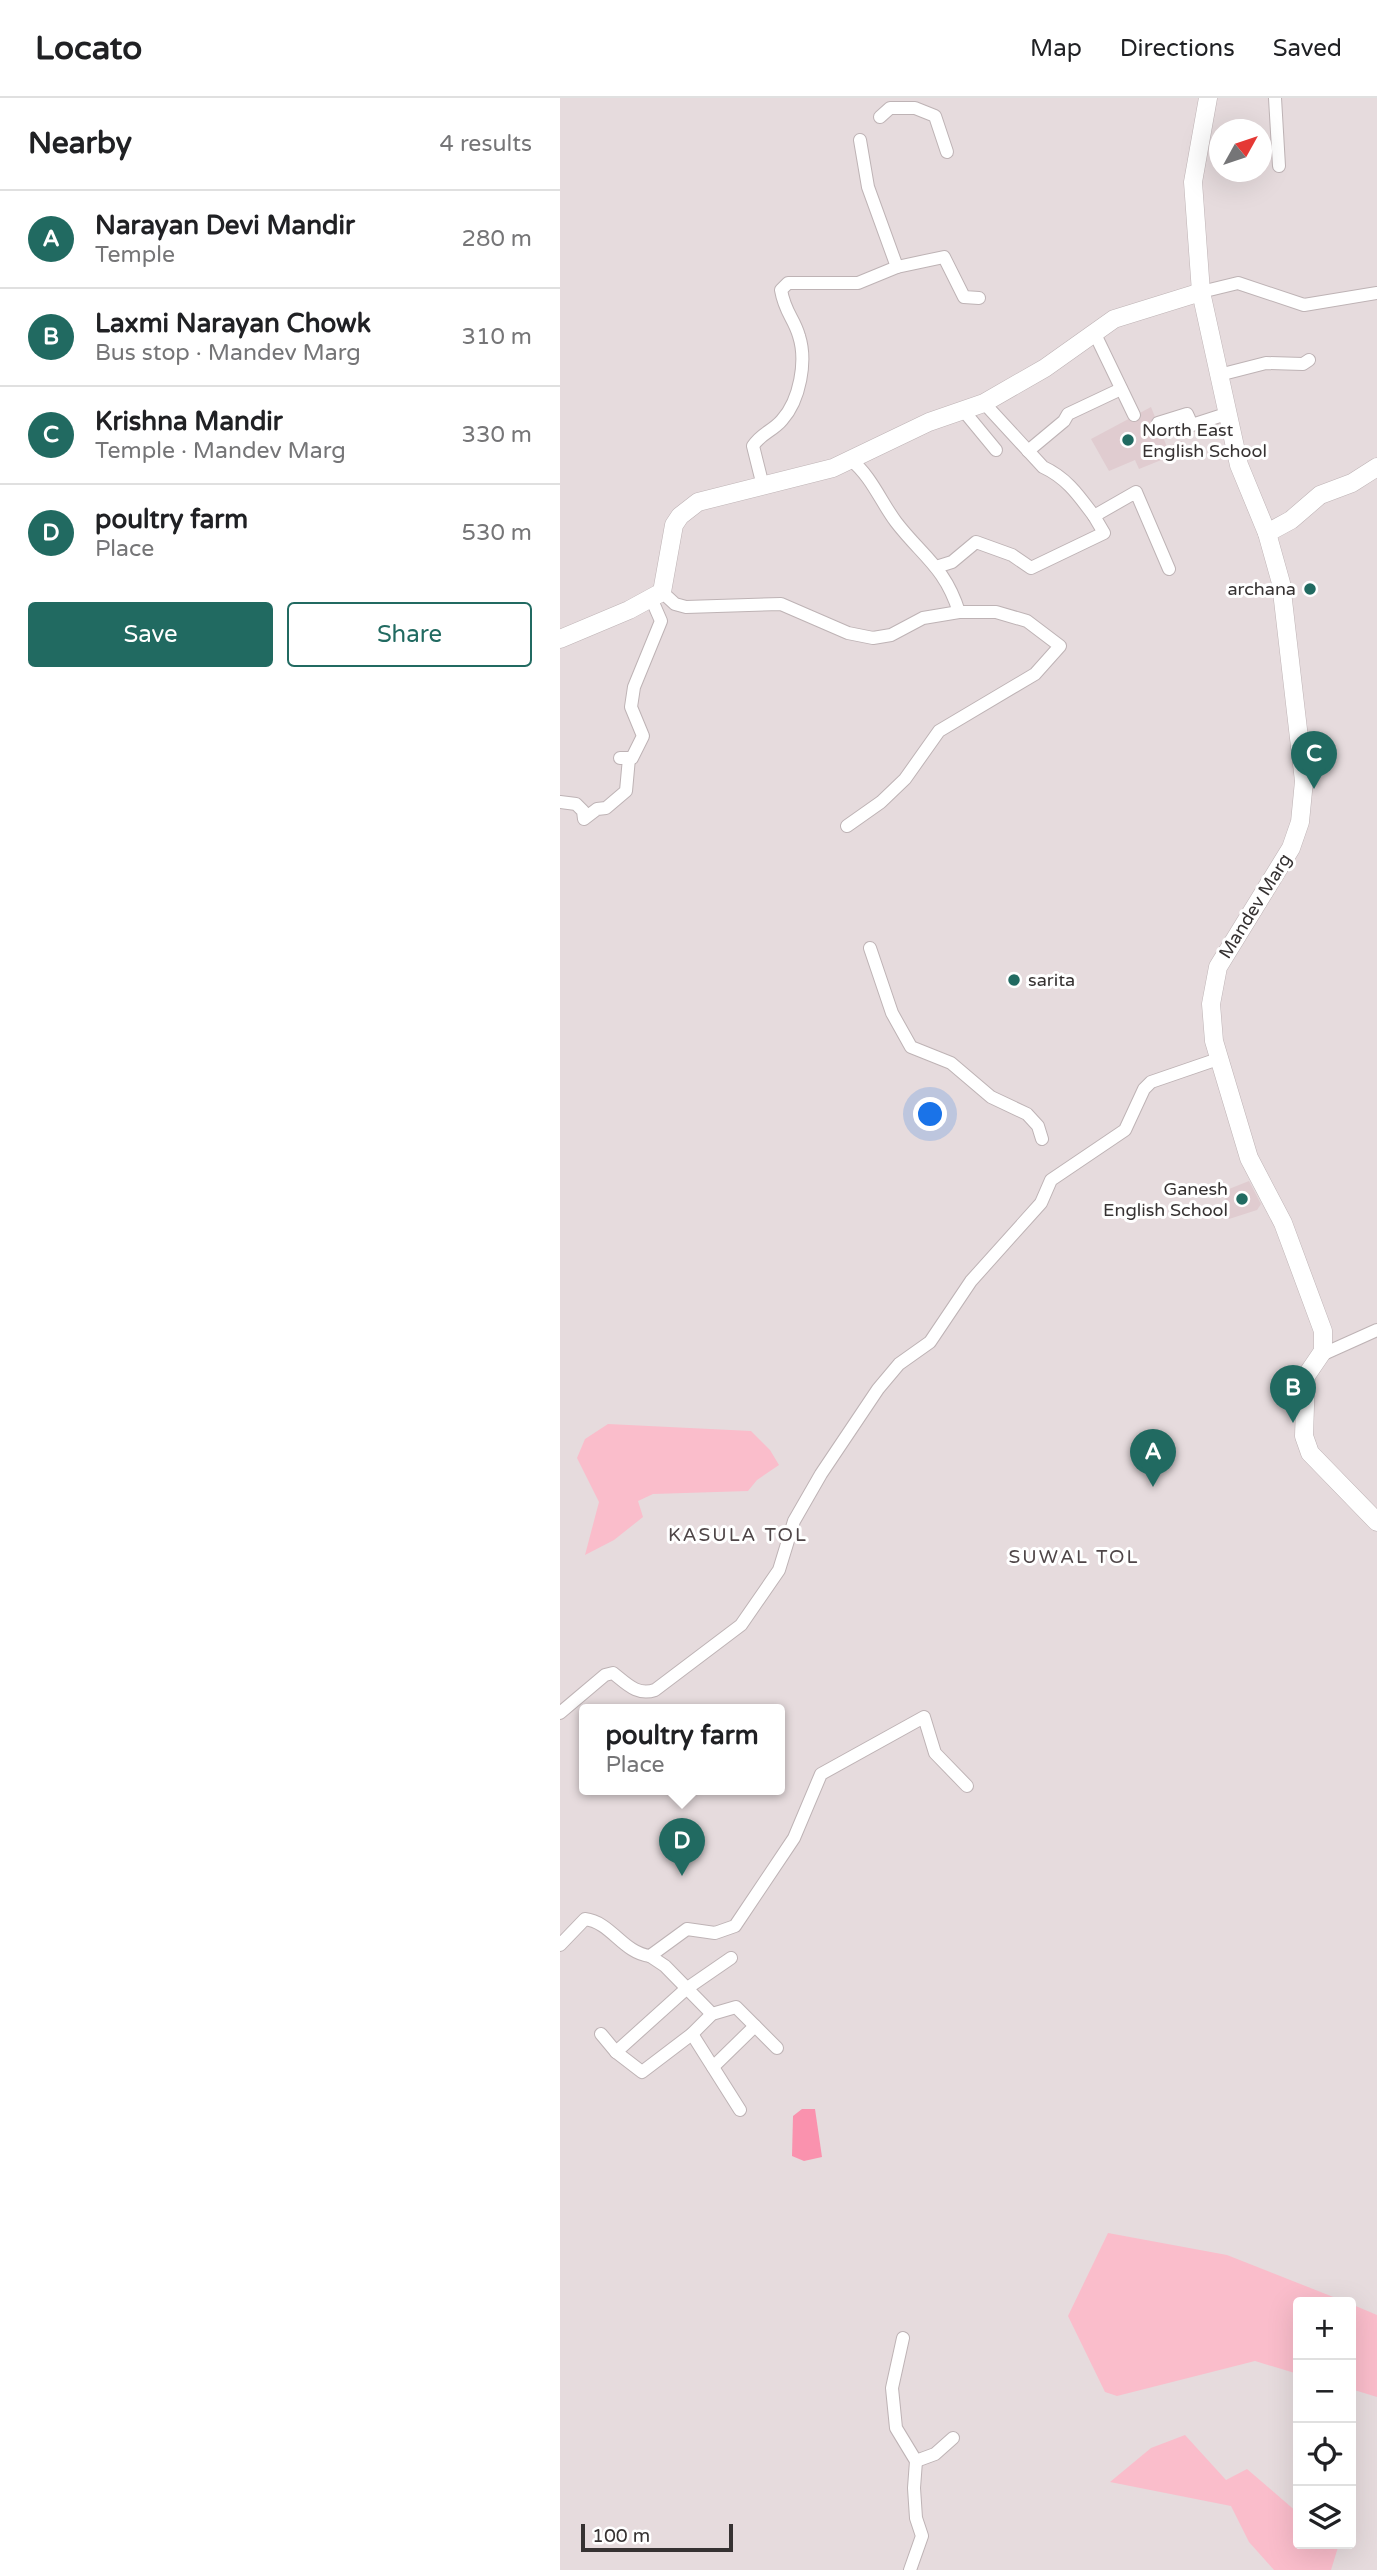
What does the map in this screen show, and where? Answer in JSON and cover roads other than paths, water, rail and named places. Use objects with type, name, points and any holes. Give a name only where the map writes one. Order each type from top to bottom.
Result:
[{"type":"main road","name":"Mandev Marg","points":[[1208,98],[1193,182],[1201,292],[1239,465],[1268,533],[1281,583],[1304,781],[1302,806],[1291,848],[1218,967],[1211,1004],[1218,1059],[1249,1158],[1283,1223],[1309,1286],[1323,1331],[1324,1351],[1306,1376],[1304,1436],[1310,1453],[1377,1522]]},
{"type":"main road","points":[[560,639],[656,595],[671,535],[680,516],[698,502],[833,468],[929,422],[984,402],[1045,368],[1114,319],[1201,292]]},
{"type":"main road","points":[[1268,533],[1291,520],[1320,495],[1352,483],[1377,467]]},
{"type":"street","points":[[1275,98],[1279,166]]},
{"type":"street","points":[[880,117],[890,108],[915,108],[935,116],[947,152]]},
{"type":"street","points":[[860,140],[868,187],[897,267]]},
{"type":"street","points":[[762,486],[753,446],[760,436],[782,420],[797,391],[803,353],[798,333],[785,311],[781,290],[788,283],[858,283],[897,267],[944,257],[964,297],[979,298]]},
{"type":"street","points":[[1201,292],[1238,283],[1267,290],[1294,304],[1377,293]]},
{"type":"street","points":[[1094,332],[1134,415]]},
{"type":"street","points":[[1219,374],[1266,363],[1303,364],[1309,360]]},
{"type":"street","points":[[1028,452],[1064,421],[1068,414],[1121,389]]},
{"type":"street","points":[[936,566],[952,562],[976,542],[1005,551],[1031,568],[1104,533],[1081,495],[1055,473],[1043,467],[984,402]]},
{"type":"street","points":[[963,410],[996,450]]},
{"type":"street","points":[[1158,423],[1187,414],[1192,425],[1226,414]]},
{"type":"street","points":[[851,460],[863,470],[898,526],[936,566],[952,590],[959,612]]},
{"type":"street","points":[[1094,516],[1136,492],[1169,569]]},
{"type":"street","points":[[656,595],[687,607],[781,604],[848,633],[873,638],[891,635],[923,618],[959,612],[996,612],[1027,621],[1060,646],[1035,674],[939,731],[905,779],[881,802],[847,826]]},
{"type":"street","points":[[560,802],[576,804],[583,811],[584,819],[597,809],[606,808],[626,791],[624,758],[632,758],[643,736],[631,707],[634,687],[661,621],[656,595]]},
{"type":"street","points":[[870,948],[892,1013],[911,1047],[951,1063],[991,1097],[1027,1114],[1038,1126],[1042,1139]]},
{"type":"street","points":[[560,1713],[605,1675],[613,1673],[637,1691],[645,1693],[655,1690],[741,1625],[779,1570],[794,1521],[821,1474],[878,1389],[899,1364],[930,1342],[971,1281],[1041,1203],[1051,1180],[1118,1138],[1151,1082],[1218,1059]]},
{"type":"street","points":[[1318,1356],[1377,1330]]},
{"type":"street","points":[[650,1956],[687,1928],[715,1933],[735,1926],[794,1838],[821,1774],[925,1717],[935,1754],[967,1786]]},
{"type":"street","points":[[560,1945],[585,1919],[595,1920],[636,1955],[650,1956],[665,1966],[712,2014]]},
{"type":"street","points":[[617,2052],[686,1990],[731,1958]]},
{"type":"street","points":[[601,2034],[617,2052],[642,2072],[692,2034],[712,2014],[736,2007],[777,2048]]},
{"type":"street","points":[[713,2067],[755,2026]]},
{"type":"street","points":[[692,2034],[740,2110]]},
{"type":"street","points":[[903,2338],[892,2388],[896,2428],[916,2461],[916,2518],[922,2536],[910,2570]]},
{"type":"street","points":[[916,2461],[935,2454],[953,2438]]},
{"type":"place","name":"North East English School","points":[[1128,440]]},
{"type":"place","name":"archana","points":[[1310,589]]},
{"type":"place","name":"Krishna Mandir","points":[[1314,789]]},
{"type":"place","name":"sarita","points":[[1014,980]]},
{"type":"place","name":"Ganesh English School","points":[[1242,1199]]},
{"type":"place","name":"Laxmi Narayan Chowk","points":[[1293,1423]]},
{"type":"place","name":"Narayan Devi Mandir","points":[[1153,1487]]},
{"type":"place","name":"poultry farm","points":[[682,1876]]},
{"type":"district","name":"KASULA TOL","points":[[738,1534]]},
{"type":"district","name":"SUWAL TOL","points":[[1074,1556]]}]
